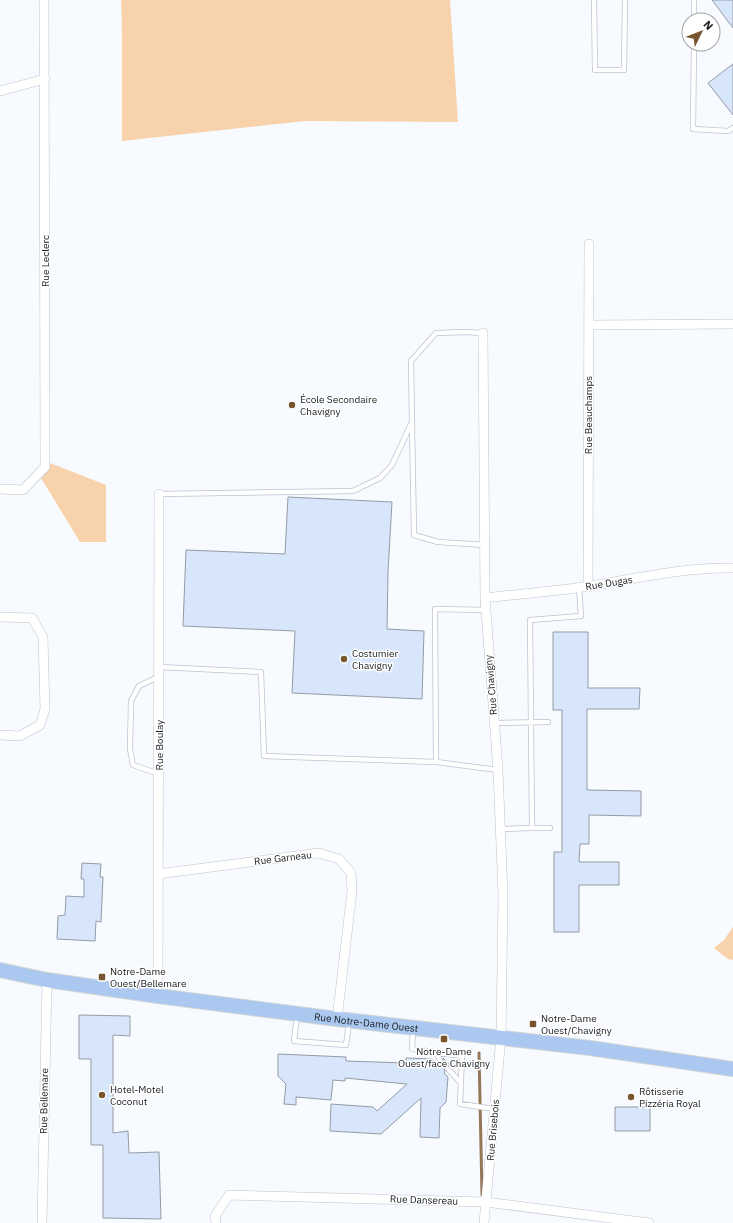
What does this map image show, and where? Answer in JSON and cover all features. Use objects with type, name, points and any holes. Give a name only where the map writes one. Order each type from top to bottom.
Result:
[{"type":"main road","name":"Rue Notre-Dame Ouest","points":[[0,970],[47,980],[158,996],[343,1020],[607,1050],[733,1069]]},
{"type":"street","name":"Rue Leclerc","points":[[0,489],[23,490],[45,467],[44,0]]},
{"type":"street","points":[[0,91],[45,79]]},
{"type":"street","name":"Rue Beauchamps","points":[[584,587],[589,244]]},
{"type":"street","points":[[588,325],[733,324]]},
{"type":"street","name":"Rue Chavigny","points":[[483,333],[486,545],[485,598],[498,770],[503,895],[501,1037]]},
{"type":"street","name":"Rue Boulay","points":[[158,996],[160,494]]},
{"type":"street","name":"Rue Dugas","points":[[485,598],[584,587],[671,573],[717,568],[733,568]]},
{"type":"street","points":[[0,617],[32,618],[42,637],[44,709],[40,725],[20,736],[0,735]]},
{"type":"street","name":"Rue Garneau","points":[[158,874],[319,853],[339,859],[351,873],[352,891],[343,1020]]},
{"type":"street","name":"Rue Bellemare","points":[[42,1223],[47,980]]},
{"type":"street","name":"Rue Brisebois","points":[[484,1223],[501,1037]]},
{"type":"street","name":"Rue Dansereau","points":[[216,1223],[215,1216],[229,1195],[486,1202],[604,1220],[649,1223]]},
{"type":"lane","points":[[594,0],[595,70],[624,70],[625,0]]},
{"type":"lane","points":[[694,0],[694,12]]},
{"type":"lane","points":[[694,52],[694,129],[728,131],[733,128]]},
{"type":"lane","points":[[483,333],[436,333],[411,361],[414,535],[438,542],[486,545]]},
{"type":"lane","points":[[160,494],[353,491],[380,478],[392,465],[412,422]]},
{"type":"lane","points":[[532,828],[530,620],[581,616],[584,587]]},
{"type":"lane","points":[[436,762],[435,609],[486,610]]},
{"type":"lane","points":[[159,774],[132,765],[130,749],[131,701],[139,686],[159,672],[261,672],[264,756],[436,762],[498,770]]},
{"type":"lane","points":[[494,723],[548,722]]},
{"type":"lane","points":[[500,829],[550,828]]},
{"type":"lane","points":[[297,1014],[294,1041],[346,1045],[343,1020]]},
{"type":"lane","points":[[413,1027],[412,1049],[462,1056],[460,1104],[495,1109]]},
{"type":"lane","points":[[436,1052],[440,1060]]},
{"type":"lane","points":[[448,1069],[461,1083]]},
{"type":"shaded area","points":[[121,0],[450,0],[458,122],[305,121],[122,141]]},
{"type":"shaded area","points":[[50,463],[106,485],[106,542],[80,542],[41,478]]},
{"type":"shaded area","points":[[733,927],[733,960],[728,959],[714,948],[724,940]]},
{"type":"building","points":[[712,0],[733,0],[733,28]]},
{"type":"building","points":[[733,64],[733,115],[708,83]]},
{"type":"building","points":[[288,497],[392,502],[388,572],[387,629],[424,631],[422,699],[292,693],[295,631],[183,626],[186,550],[285,554]]},
{"type":"building","points":[[553,632],[588,632],[588,688],[640,688],[639,709],[587,709],[587,790],[641,791],[641,816],[589,815],[589,844],[580,844],[579,862],[619,862],[619,885],[579,885],[579,932],[554,932],[554,852],[562,852],[562,710],[553,710]]},
{"type":"building","points":[[82,863],[101,864],[100,877],[103,877],[101,922],[96,921],[95,941],[57,939],[58,916],[65,915],[66,896],[84,897],[84,879],[81,879]]},
{"type":"building","name":"Hotel-Motel Coconut","points":[[79,1015],[130,1016],[130,1036],[113,1035],[113,1133],[128,1131],[129,1153],[159,1152],[161,1219],[103,1218],[103,1145],[91,1145],[91,1059],[79,1059]]},
{"type":"building","points":[[278,1054],[346,1057],[346,1061],[406,1063],[406,1058],[432,1059],[436,1063],[437,1062],[440,1064],[443,1062],[443,1058],[451,1066],[447,1065],[444,1068],[444,1073],[448,1077],[446,1102],[440,1108],[439,1138],[420,1137],[421,1098],[381,1134],[330,1131],[331,1104],[373,1107],[377,1111],[407,1084],[345,1078],[345,1081],[333,1080],[331,1100],[296,1097],[296,1105],[284,1104],[286,1084],[278,1076]]},
{"type":"building","points":[[615,1107],[650,1107],[650,1131],[615,1131]]},
{"type":"waterway","points":[[479,1053],[482,1195]]},
{"type":"place","name":"École Secondaire Chavigny","points":[[292,405]]},
{"type":"place","name":"Costumier Chavigny","points":[[344,659]]},
{"type":"place","name":"Notre-Dame Ouest/Bellemare","points":[[102,977]]},
{"type":"place","name":"Notre-Dame Ouest/Chavigny","points":[[533,1024]]},
{"type":"place","name":"Notre-Dame Ouest/face Chavigny","points":[[444,1039]]},
{"type":"place","name":"Hotel-Motel Coconut","points":[[102,1095]]},
{"type":"place","name":"Rôtisserie Pizzéria Royal","points":[[631,1097]]}]
